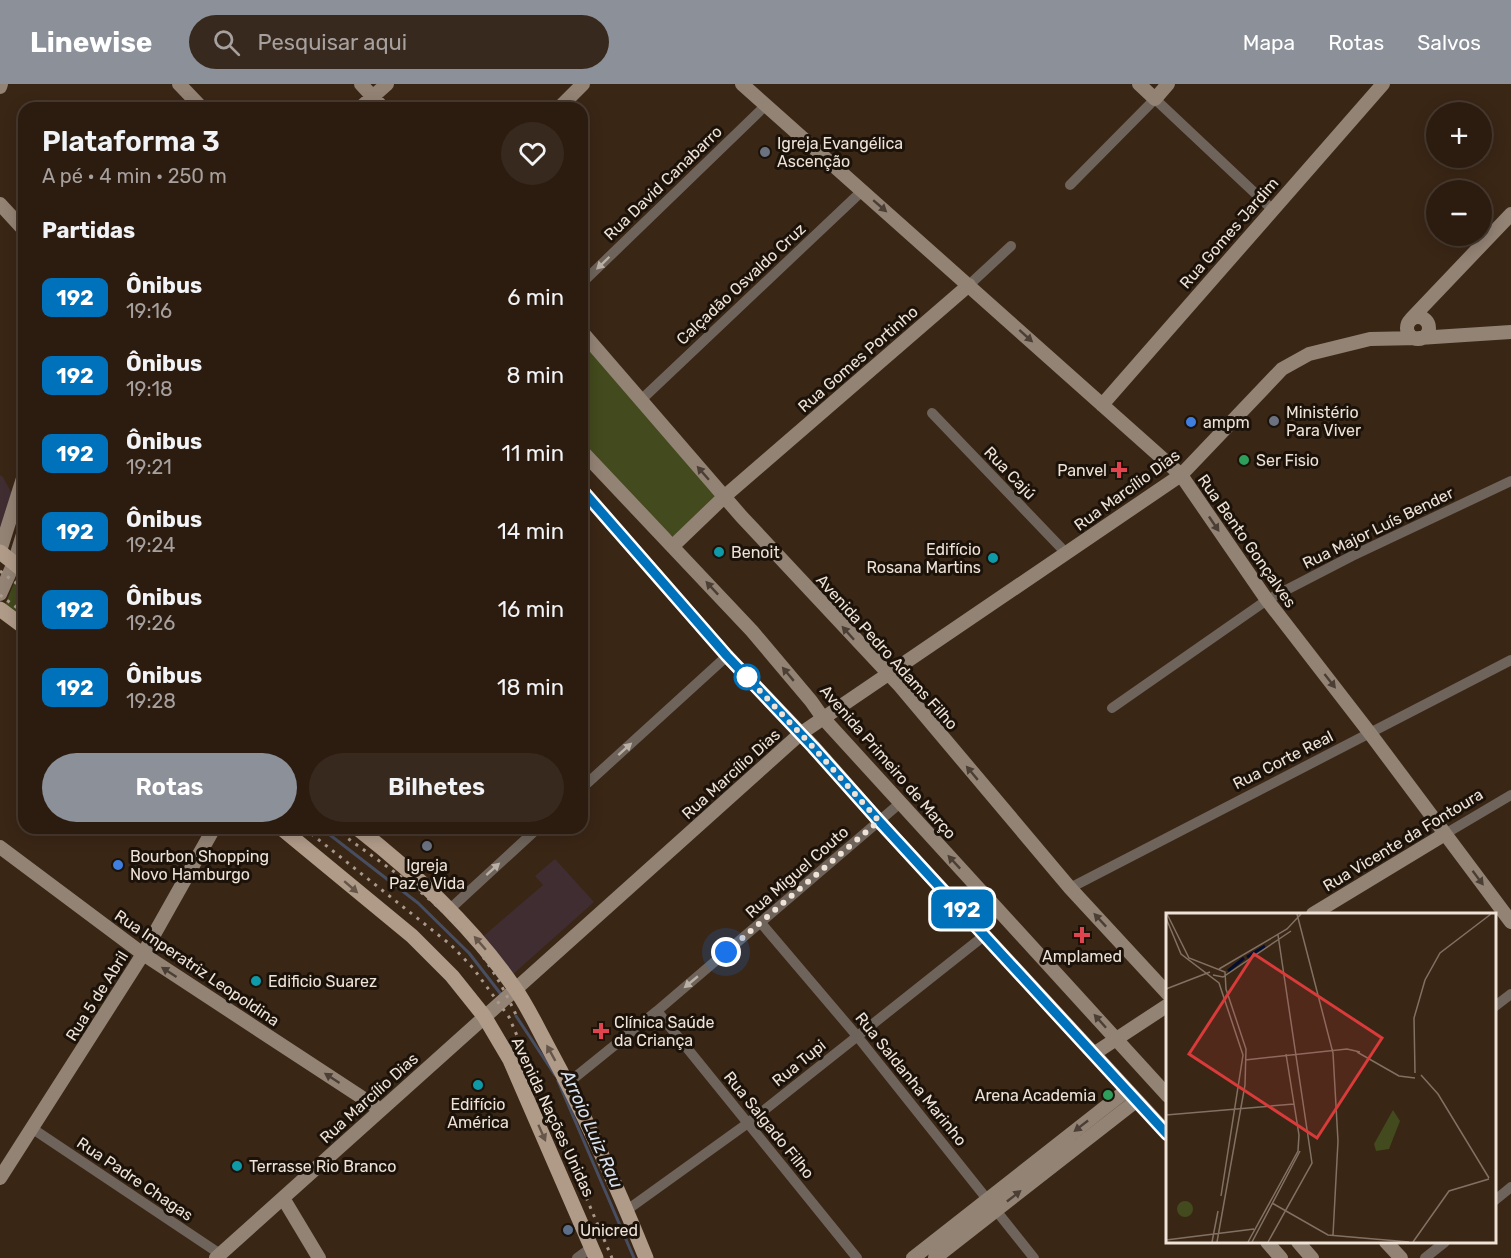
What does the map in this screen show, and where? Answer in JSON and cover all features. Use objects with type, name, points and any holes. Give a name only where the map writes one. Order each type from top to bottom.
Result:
[{"type":"main road","points":[[179,84],[196,102]]},
{"type":"main road","points":[[361,84],[378,102]]},
{"type":"main road","points":[[367,102],[387,84]]},
{"type":"main road","points":[[565,102],[583,84]]},
{"type":"main road","name":"Rua Bento Gonçalves","points":[[742,84],[1181,475],[1267,600],[1511,922]]},
{"type":"main road","points":[[1139,84],[1155,99],[1168,84]]},
{"type":"main road","name":"Rua Gomes Jardim","points":[[1101,405],[1383,84]]},
{"type":"main road","points":[[0,204],[18,224]]},
{"type":"main road","points":[[1440,291],[1427,322],[1427,333],[1419,338],[1412,337],[1408,331],[1410,320],[1511,214]]},
{"type":"main road","name":"Rua Gomes Portinho","points":[[673,546],[725,496],[969,285]]},
{"type":"main road","name":"Rua Marcílio Dias","points":[[218,1256],[800,734],[1181,475],[1282,369],[1309,354],[1370,339],[1418,317],[1467,334]]},
{"type":"main road","name":"Rua Marcílio Dias","points":[[1370,339],[1511,332]]},
{"type":"main road","name":"Avenida Pedro Adams Filho","points":[[588,339],[725,496],[889,675],[1070,888],[1166,993]]},
{"type":"main road","name":"Avenida Primeiro de Março","points":[[588,457],[752,631],[823,718],[1166,1095]]},
{"type":"main road","points":[[18,495],[0,552],[18,566]]},
{"type":"main road","points":[[588,497],[727,656],[1095,1053],[1166,1133]]},
{"type":"main road","points":[[0,594],[18,568]]},
{"type":"main road","points":[[0,609],[18,622]]},
{"type":"main road","name":"Rua 5 de Abril","points":[[0,1178],[143,954],[211,834]]},
{"type":"main road","name":"Avenida Nações Unidas","points":[[287,834],[412,936],[452,976],[483,1016],[510,1060],[594,1252]]},
{"type":"main road","name":"Avenida Nações Unidas","points":[[365,834],[387,851],[450,909],[516,989],[568,1083],[627,1210],[646,1258]]},
{"type":"main road","name":"Rua Vicente da Fontoura","points":[[1316,913],[1444,834]]},
{"type":"main road","name":"Rua Imperatriz Leopoldina","points":[[0,847],[143,954],[381,1110]]},
{"type":"main road","points":[[1095,1053],[1166,1006]]},
{"type":"main road","points":[[914,1258],[993,1204],[1132,1095]]},
{"type":"main road","points":[[283,1198],[319,1258]]},
{"type":"main road","points":[[935,1258],[993,1204]]},
{"type":"main road","points":[[1268,1243],[1281,1258]]},
{"type":"main road","points":[[1299,1243],[1312,1258]]},
{"type":"main road","points":[[1387,1243],[1401,1258]]},
{"type":"street","points":[[1070,185],[1155,99],[1272,209]]},
{"type":"street","name":"Rua David Canabarro","points":[[588,277],[766,105]]},
{"type":"street","name":"Calçadão Osvaldo Cruz","points":[[641,400],[862,191]]},
{"type":"street","name":"Rua Gomes Portinho","points":[[969,285],[1011,246]]},
{"type":"street","name":"Rua Cajú","points":[[932,413],[1066,553]]},
{"type":"street","name":"Rua Major Luís Bender","points":[[1112,708],[1267,600],[1352,556],[1511,481]]},
{"type":"street","points":[[588,783],[727,656]]},
{"type":"street","name":"Rua Corte Real","points":[[1070,888],[1511,660]]},
{"type":"street","name":"Rua Vicente da Fontoura","points":[[1444,834],[1511,795]]},
{"type":"street","name":"Rua Miguel Couto","points":[[568,1083],[657,1011],[900,804]]},
{"type":"street","points":[[450,909],[531,834]]},
{"type":"street","name":"Rua Saldanha Marinho","points":[[761,923],[857,1036],[1034,1258]]},
{"type":"street","name":"Rua Tupi","points":[[627,1210],[748,1123],[986,935]]},
{"type":"street","points":[[1496,1005],[1511,993]]},
{"type":"street","name":"Rua Salgado Filho","points":[[657,1011],[857,1258]]},
{"type":"street","name":"Rua Padre Chagas","points":[[33,1129],[218,1256]]},
{"type":"street","points":[[1496,1199],[1511,1187]]},
{"type":"street","points":[[1425,1258],[1444,1243]]},
{"type":"street","points":[[577,1258],[594,1252]]},
{"type":"shaded area","points":[[0,475],[16,501],[0,551]]},
{"type":"shaded area","points":[[555,859],[594,902],[511,976],[479,940],[543,885],[535,876]]},
{"type":"green space","points":[[588,347],[720,496],[675,538],[649,518],[588,452]]},
{"type":"green space","points":[[18,573],[18,615],[5,605]]},
{"type":"waterway","name":"Arroio Luiz Rau","points":[[329,834],[418,903],[469,953],[500,993]]},
{"type":"waterway","name":"Arroio Luiz Rau","points":[[516,1016],[555,1075]]},
{"type":"waterway","name":"Arroio Luiz Rau","points":[[558,1081],[634,1258]]},
{"type":"railway","points":[[0,571],[18,584]]},
{"type":"railway","points":[[0,595],[18,608]]},
{"type":"railway","points":[[312,834],[451,945],[473,968],[509,1017],[612,1258]]},
{"type":"railway","points":[[342,834],[418,890],[449,917],[487,962],[517,1017]]},
{"type":"bus line","name":"192","points":[[588,497],[727,656],[1095,1053],[1166,1133]]},
{"type":"place","name":"Igreja Evangélica Ascenção","points":[[765,152]]},
{"type":"place","name":"Ministério Para Viver","points":[[1274,421]]},
{"type":"place","name":"ampm","points":[[1191,422]]},
{"type":"place","name":"Ser Fisio","points":[[1244,460]]},
{"type":"place","name":"Panvel","points":[[1119,470]]},
{"type":"place","name":"Benoit","points":[[719,552]]},
{"type":"place","name":"Edifício Rosana Martins","points":[[993,558]]},
{"type":"place","name":"Igreja Paz e Vida","points":[[427,846]]},
{"type":"place","name":"Bourbon Shopping Novo Hamburgo","points":[[118,865]]},
{"type":"place","name":"Amplamed","points":[[1082,935]]},
{"type":"place","name":"Edificio Suarez","points":[[256,981]]},
{"type":"place","name":"Clínica Saúde da Criança","points":[[601,1031]]},
{"type":"place","name":"Edifício América","points":[[478,1085]]},
{"type":"place","name":"Arena Academia","points":[[1108,1095]]},
{"type":"place","name":"Terrasse Rio Branco","points":[[237,1166]]},
{"type":"place","name":"Unicred","points":[[568,1230]]},
{"type":"route","points":[[726,952],[879,821],[742,672],[747,677]]}]
